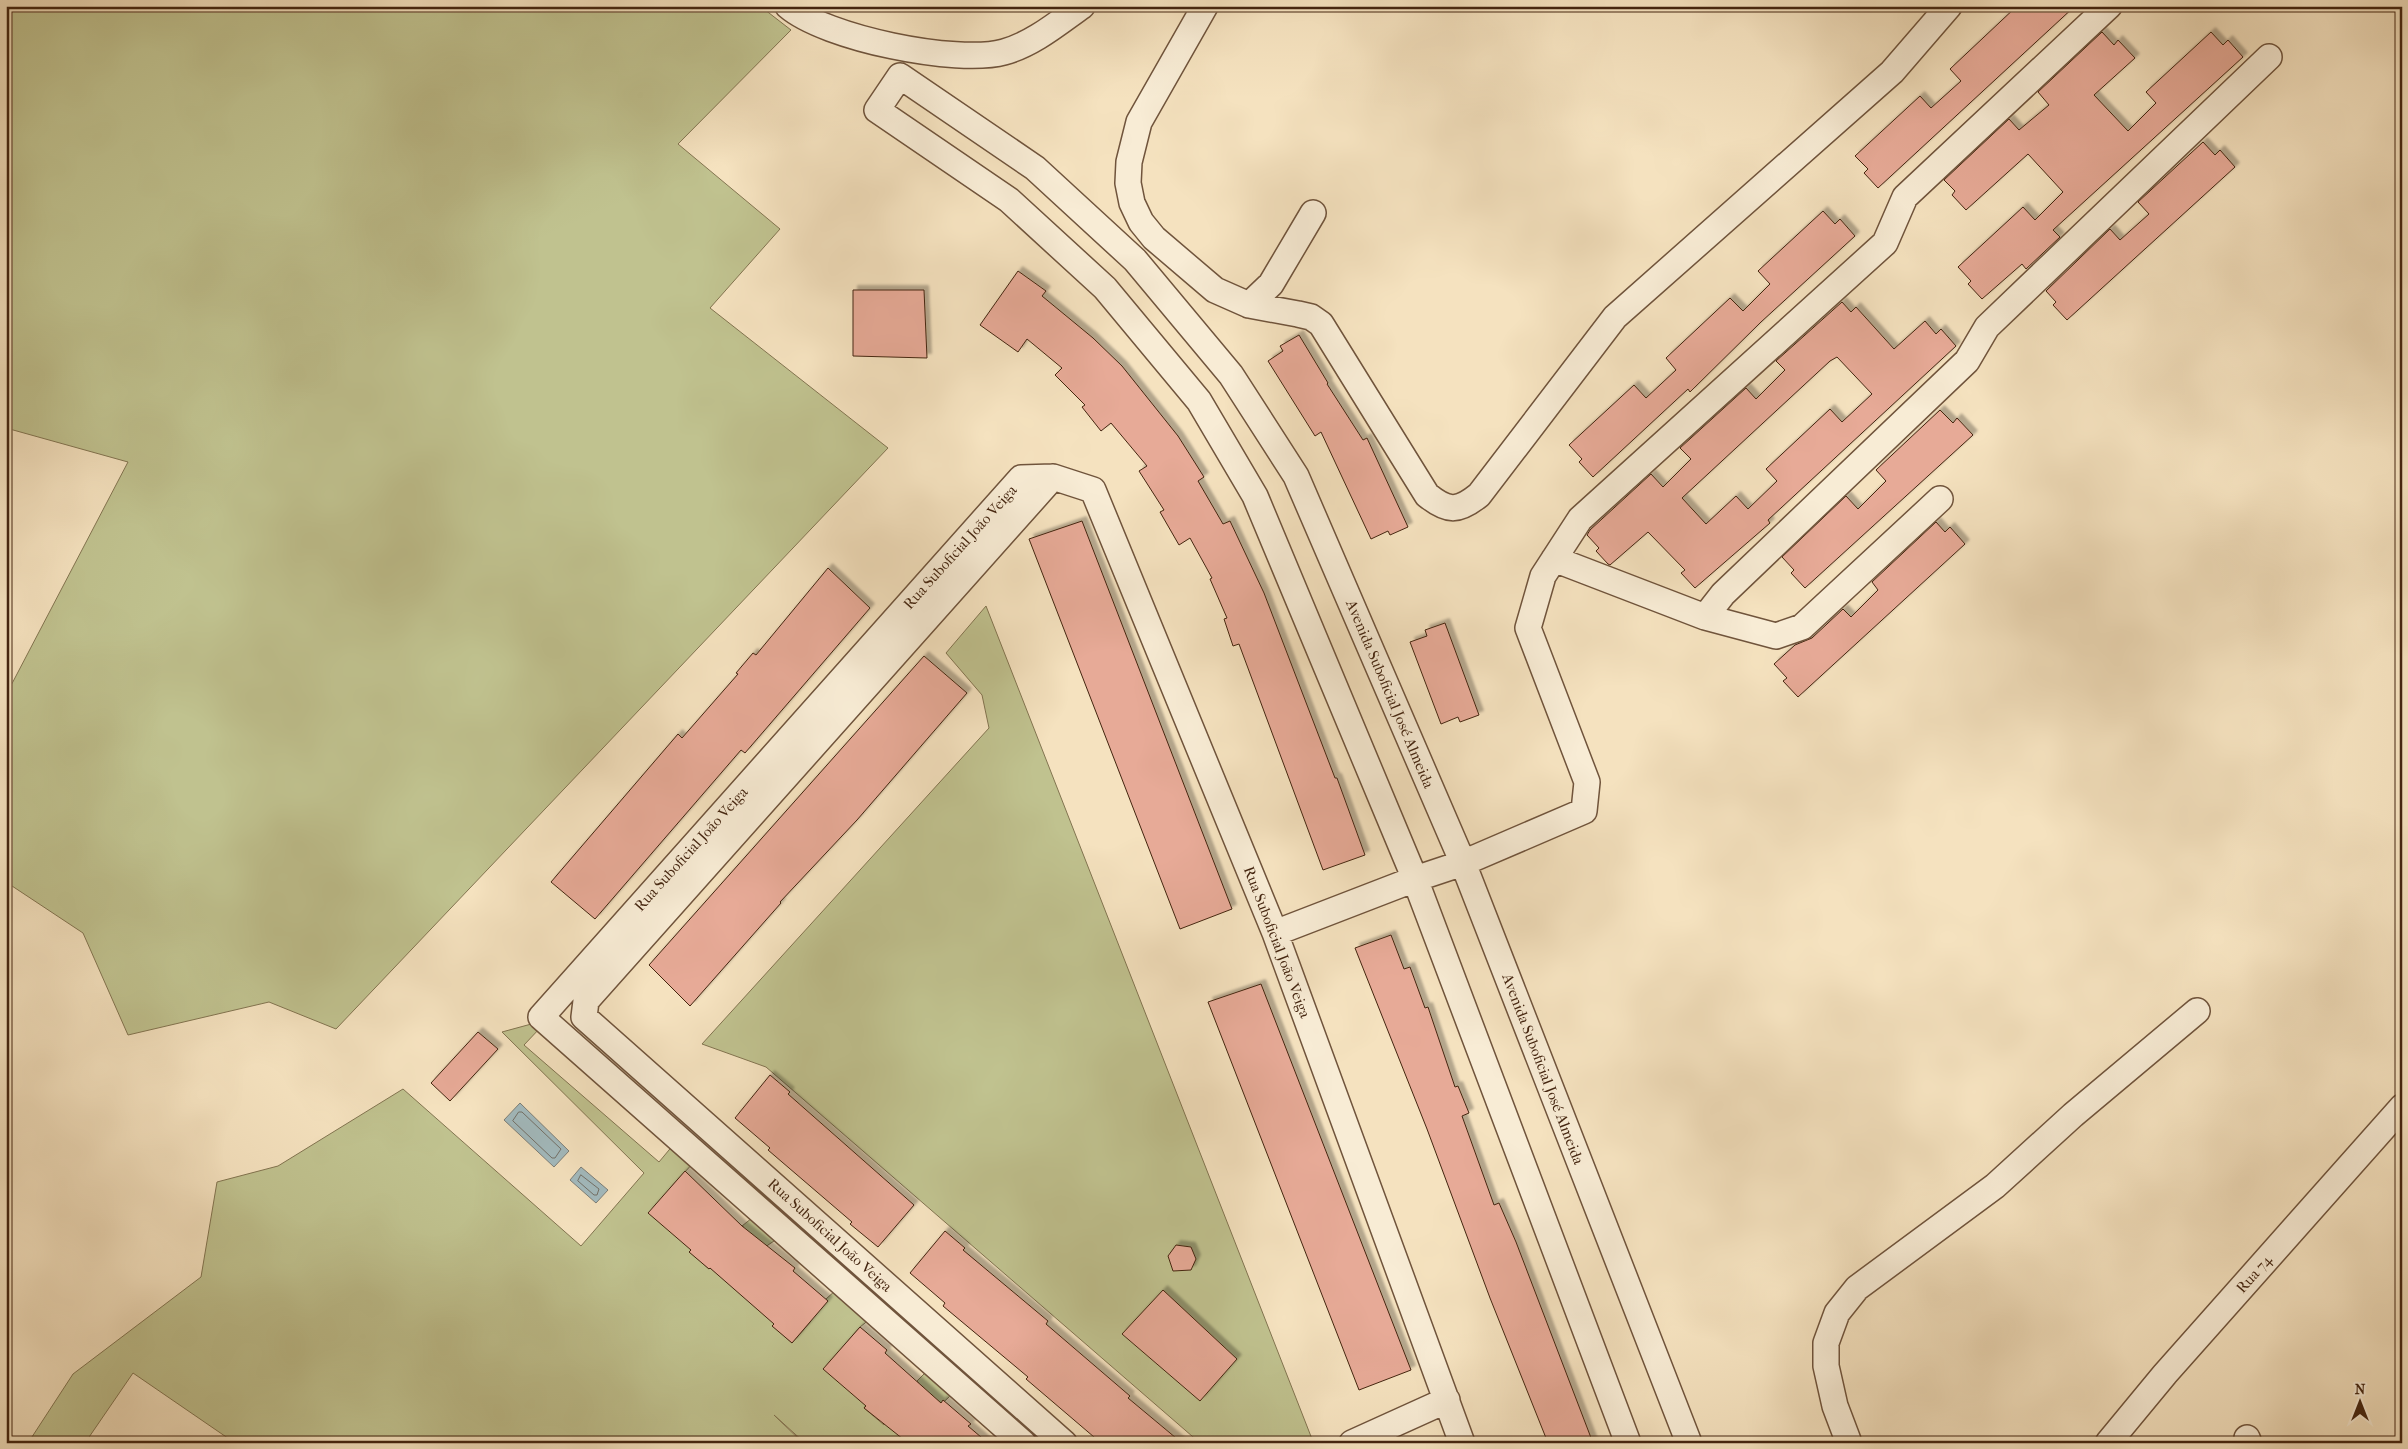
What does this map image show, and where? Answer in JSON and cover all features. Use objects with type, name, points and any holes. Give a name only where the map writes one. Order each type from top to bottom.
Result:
[{"type":"street","points":[[788,6],[826,26],[916,52],[977,55],[1002,52],[1027,44],[1082,6]]},
{"type":"street","points":[[1205,6],[1139,122],[1129,162],[1128,183],[1132,203],[1141,222],[1154,238],[1215,290],[1249,305],[1304,315],[1321,324],[1427,495],[1445,508],[1466,506],[1479,495],[1615,317],[1892,72],[1949,6]]},
{"type":"street","points":[[1275,933],[1415,878],[1463,863],[1584,811],[1587,782],[1528,628],[1543,576],[1580,519],[1885,243],[1905,197],[2109,6]]},
{"type":"street","points":[[1705,616],[1723,594],[1967,361],[1986,327],[2269,57]]},
{"type":"street","name":"Avenida Suboficial José Almeida","points":[[1415,878],[1255,496],[1199,400],[1105,288],[1009,200],[877,110],[900,76],[1035,168],[1135,260],[1231,375],[1296,476],[1463,863],[1689,1443]]},
{"type":"street","points":[[1249,305],[1271,284],[1313,213]]},
{"type":"street","name":"Rua Suboficial João Veiga","points":[[1053,477],[586,1001],[584,1017],[1064,1443]]},
{"type":"street","name":"Rua Suboficial João Veiga","points":[[1023,1443],[541,1017],[1021,478],[1053,477],[1093,490],[1275,933],[1462,1443]]},
{"type":"street","points":[[1554,559],[1705,616],[1776,636],[1802,627],[1940,499]]},
{"type":"street","points":[[1415,878],[1628,1443]]},
{"type":"street","points":[[1849,1443],[1835,1406],[1826,1366],[1826,1343],[1837,1313],[1857,1288],[1995,1186],[2073,1115],[2197,1011]]},
{"type":"street","name":"Rua 74","points":[[2108,1443],[2172,1366],[2402,1107]]},
{"type":"street","points":[[1352,1443],[1447,1400]]},
{"type":"green space","points":[[6,6],[760,6],[791,30],[678,144],[780,229],[710,308],[888,448],[336,1029],[269,1002],[128,1035],[83,933],[6,882],[6,695],[128,462],[6,428]]},
{"type":"green space","points":[[986,606],[1312,1439],[1310,1443],[1200,1443],[766,1067],[702,1044],[989,728],[982,695],[946,653]]},
{"type":"green space","points":[[535,1023],[541,1027],[524,1045],[659,1162],[674,1144],[695,1161],[672,1186],[699,1241],[690,1252],[709,1269],[744,1227],[742,1226],[752,1218],[777,1239],[768,1245],[755,1259],[782,1315],[773,1326],[792,1343],[811,1321],[802,1314],[826,1299],[836,1290],[870,1319],[860,1327],[824,1369],[872,1395],[864,1408],[884,1425],[925,1373],[950,1396],[931,1414],[908,1443],[805,1443],[774,1415],[803,1443],[235,1443],[133,1373],[85,1443],[28,1443],[73,1374],[201,1277],[217,1182],[278,1166],[403,1089],[581,1246],[644,1173],[502,1032]]},
{"type":"water","points":[[520,1103],[569,1151],[554,1167],[504,1120]]},
{"type":"water","points":[[581,1167],[608,1190],[596,1203],[570,1180]]},
{"type":"building","points":[[2017,6],[2075,6],[1878,188],[1864,173],[1868,169],[1855,156],[1920,96],[1931,108],[1961,81],[1950,69]]},
{"type":"building","points":[[2102,32],[2114,45],[2118,40],[2135,58],[2094,95],[2128,131],[2156,103],[2146,92],[2211,32],[2223,45],[2228,40],[2243,57],[2053,230],[2060,237],[2026,269],[2022,264],[1982,299],[1968,284],[1971,281],[1958,267],[2023,207],[2035,220],[2063,192],[2028,154],[1966,210],[1952,195],[1955,191],[1944,180],[2009,119],[2019,130],[2049,105],[2038,92]]},
{"type":"building","points":[[2203,142],[2215,155],[2220,150],[2235,167],[2067,320],[2053,305],[2056,302],[2046,291],[2110,229],[2120,240],[2149,214],[2138,202]]},
{"type":"building","points":[[1823,211],[1835,224],[1840,219],[1855,236],[1761,322],[1690,392],[1688,389],[1593,477],[1579,462],[1582,459],[1569,445],[1634,385],[1646,398],[1676,370],[1666,358],[1730,298],[1743,311],[1770,284],[1758,271]]},
{"type":"building","points":[[1018,271],[1046,291],[1042,296],[1093,338],[1122,366],[1178,436],[1204,477],[1198,481],[1223,524],[1230,521],[1264,593],[1335,778],[1337,778],[1365,855],[1323,870],[1239,644],[1233,646],[1224,619],[1227,618],[1210,579],[1212,578],[1190,538],[1179,545],[1160,512],[1164,510],[1139,471],[1147,466],[1111,423],[1101,431],[1082,407],[1085,405],[1055,375],[1062,368],[1027,339],[1018,352],[980,325]]},
{"type":"building","points":[[853,290],[924,290],[927,358],[853,356]]},
{"type":"building","points":[[1842,302],[1851,312],[1856,307],[1894,349],[1925,321],[1936,334],[1941,329],[1956,346],[1768,520],[1770,523],[1695,588],[1681,573],[1685,570],[1648,532],[1610,565],[1608,564],[1596,551],[1599,548],[1587,535],[1590,530],[1651,474],[1663,487],[1691,459],[1680,448],[1746,388],[1756,399],[1785,370],[1776,361]],"holes":[[[1837,357],[1872,394],[1842,422],[1830,409],[1766,469],[1777,481],[1748,509],[1736,496],[1706,524],[1682,498],[1830,361]]]},
{"type":"building","points":[[1299,335],[1327,384],[1363,440],[1367,438],[1408,527],[1390,535],[1388,531],[1371,539],[1321,432],[1315,436],[1268,361],[1283,351],[1280,346]]},
{"type":"building","points":[[1940,410],[1953,423],[1957,418],[1973,435],[1805,588],[1791,573],[1794,570],[1782,557],[1846,496],[1858,509],[1886,481],[1876,470]]},
{"type":"building","points":[[1082,521],[1232,909],[1180,929],[1029,539]]},
{"type":"building","points":[[1936,522],[1945,532],[1950,527],[1965,544],[1798,697],[1783,681],[1787,678],[1774,664],[1795,645],[1812,638],[1843,609],[1851,617],[1878,590],[1872,582]]},
{"type":"building","points":[[828,568],[870,608],[745,753],[741,750],[595,919],[551,882],[678,734],[682,738],[738,674],[736,673],[753,653],[756,655]]},
{"type":"building","points":[[1445,623],[1479,715],[1460,722],[1458,717],[1441,724],[1410,642],[1427,636],[1425,630]]},
{"type":"building","points":[[924,656],[967,693],[857,820],[780,902],[690,1006],[649,965]]},
{"type":"building","points":[[1391,935],[1404,969],[1410,967],[1425,1008],[1428,1007],[1455,1087],[1458,1086],[1469,1113],[1462,1116],[1494,1205],[1499,1203],[1516,1242],[1593,1443],[1548,1443],[1490,1298],[1427,1129],[1355,948]]},
{"type":"building","points":[[1261,984],[1411,1370],[1359,1390],[1208,1002]]},
{"type":"building","points":[[478,1032],[498,1049],[450,1101],[431,1083]]},
{"type":"building","points":[[770,1075],[790,1092],[788,1094],[914,1205],[878,1247],[850,1224],[852,1222],[768,1150],[770,1148],[735,1118]]},
{"type":"building","points":[[685,1171],[742,1226],[795,1268],[793,1271],[828,1301],[792,1343],[772,1326],[774,1324],[689,1252],[691,1250],[648,1213]]},
{"type":"building","points":[[945,1231],[965,1248],[963,1250],[1048,1321],[1046,1324],[1130,1396],[1128,1398],[1182,1443],[1101,1443],[1026,1379],[1028,1377],[943,1306],[945,1303],[910,1273]]},
{"type":"building","points":[[1176,1245],[1191,1247],[1196,1259],[1191,1270],[1173,1271],[1168,1256]]},
{"type":"building","points":[[1163,1290],[1237,1359],[1200,1401],[1122,1334]]},
{"type":"building","points":[[860,1327],[887,1350],[885,1353],[941,1403],[943,1400],[971,1424],[968,1426],[988,1443],[908,1443],[864,1408],[866,1406],[823,1369]]}]
